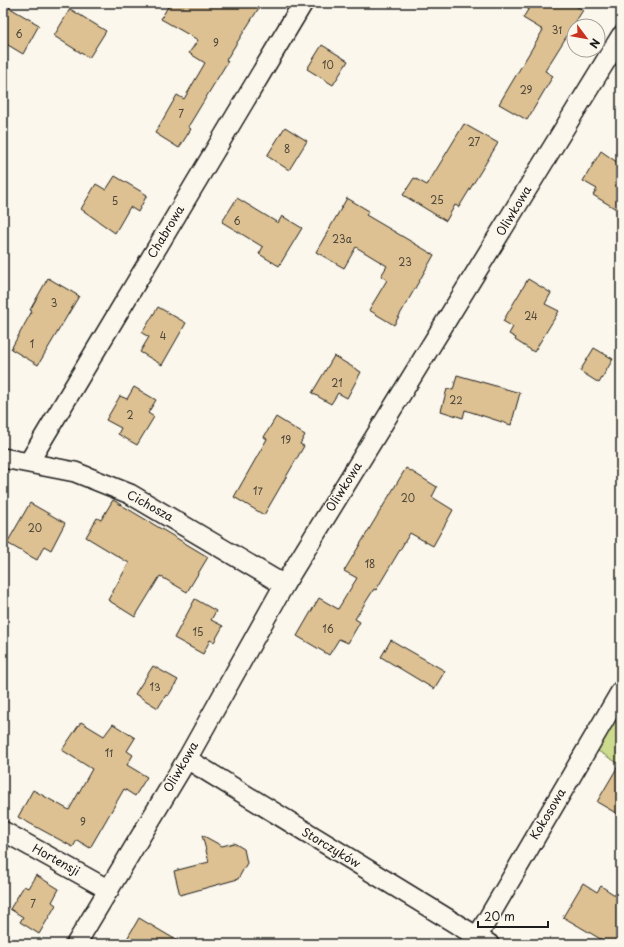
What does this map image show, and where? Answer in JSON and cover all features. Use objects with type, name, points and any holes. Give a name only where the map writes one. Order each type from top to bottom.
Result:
[{"type":"street","name":"Chabrowa","points":[[29,462],[303,3]]},
{"type":"street","name":"Oliwkowa","points":[[76,944],[187,759],[284,585],[621,36]]},
{"type":"street","name":"Cichosza","points":[[3,458],[75,472],[130,494],[284,585]]},
{"type":"street","name":"Kokosowa","points":[[479,942],[621,691]]},
{"type":"street","name":"Storczyków","points":[[187,759],[479,942]]},
{"type":"street","name":"Hortensji","points":[[3,831],[108,890]]},
{"type":"green space","points":[[621,676],[621,765],[583,742]]},
{"type":"building","points":[[170,3],[262,3],[226,60],[228,61],[188,127],[191,129],[179,148],[155,133],[177,95],[184,99],[205,63],[189,53],[198,40],[161,19]]},
{"type":"building","points":[[532,3],[571,3],[583,10],[578,18],[566,18],[566,37],[545,71],[553,76],[527,120],[499,104],[543,30],[523,18]]},
{"type":"building","points":[[3,4],[39,25],[23,54],[3,42]]},
{"type":"building","points":[[70,9],[106,31],[89,58],[54,36]]},
{"type":"building","points":[[322,45],[348,61],[333,85],[307,69]]},
{"type":"building","points":[[464,124],[498,143],[459,207],[455,205],[446,221],[403,195],[414,178],[427,185]]},
{"type":"building","points":[[285,127],[307,141],[289,170],[267,156]]},
{"type":"building","points":[[601,151],[621,165],[621,212],[593,195],[597,189],[583,181]]},
{"type":"building","points":[[115,176],[147,195],[138,212],[130,207],[115,233],[81,209],[96,184],[106,190]]},
{"type":"building","points":[[237,198],[278,223],[282,216],[302,228],[279,266],[259,254],[263,247],[222,222]]},
{"type":"building","points":[[347,198],[369,211],[366,215],[434,255],[394,325],[369,310],[387,280],[381,276],[387,266],[356,247],[344,268],[316,252]]},
{"type":"building","points":[[48,278],[79,296],[38,365],[11,349]]},
{"type":"building","points":[[528,279],[551,293],[545,304],[559,311],[534,352],[515,340],[516,338],[509,334],[513,327],[503,321]]},
{"type":"building","points":[[158,307],[186,323],[162,365],[140,352],[149,337],[142,333]]},
{"type":"building","points":[[594,348],[613,359],[599,383],[580,371]]},
{"type":"building","points":[[334,356],[361,372],[347,398],[338,393],[331,404],[312,393]]},
{"type":"building","points":[[457,375],[520,393],[511,425],[465,410],[463,418],[441,411],[447,389],[453,390]]},
{"type":"building","points":[[134,387],[156,400],[148,413],[154,417],[137,445],[118,434],[121,428],[106,420],[120,396],[127,399]]},
{"type":"building","points":[[276,417],[305,435],[300,444],[304,446],[264,515],[234,497],[267,439],[264,437]]},
{"type":"building","points":[[406,468],[437,487],[432,497],[453,510],[433,546],[410,533],[376,590],[374,589],[355,619],[360,622],[348,643],[339,639],[329,655],[297,636],[319,598],[338,609],[357,578],[344,571]]},
{"type":"building","points":[[113,500],[208,557],[187,592],[160,576],[135,617],[108,600],[129,563],[86,537],[97,518],[101,520]]},
{"type":"building","points":[[30,503],[65,523],[51,550],[44,546],[37,560],[7,543]]},
{"type":"building","points":[[195,599],[216,611],[211,620],[223,626],[214,642],[210,640],[203,654],[174,638]]},
{"type":"building","points":[[391,640],[445,671],[434,689],[381,657]]},
{"type":"building","points":[[153,666],[178,680],[158,708],[135,694]]},
{"type":"building","points":[[81,722],[104,736],[113,724],[135,738],[127,751],[133,755],[127,765],[147,777],[135,796],[124,789],[90,848],[77,840],[73,847],[18,817],[33,790],[69,810],[92,769],[62,750]]},
{"type":"building","points":[[621,761],[621,816],[597,802]]},
{"type":"building","points":[[202,835],[222,846],[234,843],[244,849],[247,863],[238,879],[180,895],[174,871],[209,862]]},
{"type":"building","points":[[36,875],[59,889],[52,902],[56,905],[39,934],[20,922],[23,917],[10,909],[24,886],[28,888]]},
{"type":"building","points":[[583,883],[597,892],[601,886],[621,899],[621,944],[609,944],[563,917]]},
{"type":"building","points":[[139,918],[183,944],[124,944]]}]
